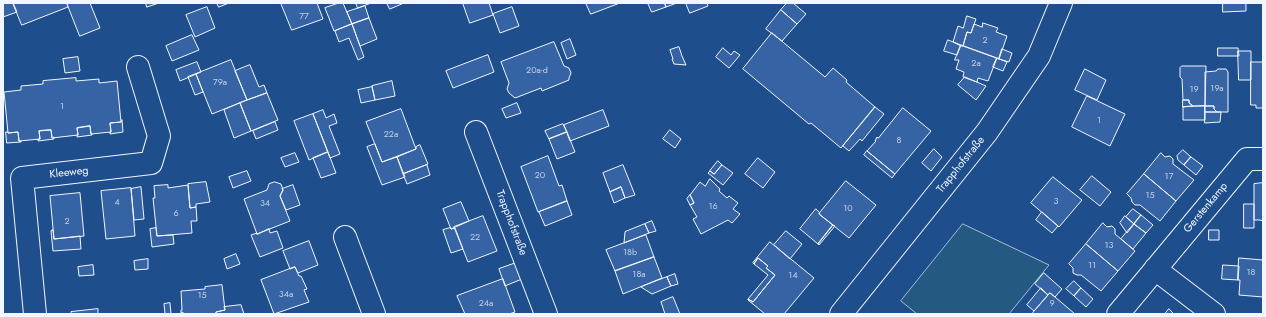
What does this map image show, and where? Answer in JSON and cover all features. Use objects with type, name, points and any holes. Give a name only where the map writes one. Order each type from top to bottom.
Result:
[{"type":"street","name":"Trapphofstraße","points":[[841,314],[987,132],[1039,56],[1061,3]]},
{"type":"street","name":"Kleeweg","points":[[35,314],[22,178],[152,163],[159,136],[138,67]]},
{"type":"street","name":"Trapphofstraße","points":[[476,132],[546,314]]},
{"type":"street","name":"Gerstenkamp","points":[[1118,314],[1247,159],[1263,159]]},
{"type":"street","points":[[345,236],[374,314]]},
{"type":"street","points":[[1155,268],[1214,314]]},
{"type":"shaded area","points":[[963,224],[1049,265],[1009,314],[917,314],[901,301]]},
{"type":"building","points":[[3,3],[13,3],[17,12],[3,17]]},
{"type":"building","points":[[13,3],[67,3],[68,7],[22,25]]},
{"type":"building","points":[[67,3],[90,3],[100,28],[80,36]]},
{"type":"building","points":[[146,3],[159,3],[147,7]]},
{"type":"building","points":[[217,3],[229,3],[219,7]]},
{"type":"building","points":[[281,3],[317,3],[323,19],[292,30]]},
{"type":"building","points":[[343,3],[352,24],[334,31],[325,8]]},
{"type":"building","points":[[356,3],[371,3],[358,8]]},
{"type":"building","points":[[387,3],[404,3],[390,9]]},
{"type":"building","points":[[463,3],[489,3],[493,15],[470,23]]},
{"type":"building","points":[[586,3],[620,3],[591,14]]},
{"type":"building","points":[[648,3],[665,3],[666,7],[652,12]]},
{"type":"building","points":[[665,3],[677,3],[666,7]]},
{"type":"building","points":[[686,3],[707,3],[708,6],[690,13]]},
{"type":"building","points":[[787,3],[793,3],[806,14],[797,24],[781,10]]},
{"type":"building","points":[[1223,3],[1246,3],[1246,11],[1223,12]]},
{"type":"building","points":[[365,6],[369,18],[352,24],[347,12]]},
{"type":"building","points":[[207,7],[215,28],[195,37],[186,15]]},
{"type":"building","points":[[512,7],[519,26],[500,33],[493,14]]},
{"type":"building","points":[[781,10],[797,24],[782,41],[766,29]]},
{"type":"building","points":[[967,16],[976,19],[971,33],[967,32],[963,46],[961,46],[953,42],[958,26],[963,28]]},
{"type":"building","points":[[369,18],[377,39],[360,46],[352,24]]},
{"type":"building","points":[[983,23],[998,28],[996,32],[1007,36],[999,59],[963,46],[967,32],[971,33],[974,24],[982,27]]},
{"type":"building","points":[[352,24],[364,57],[358,60],[349,38],[339,42],[335,31]]},
{"type":"building","points":[[772,33],[825,77],[833,68],[847,80],[846,82],[875,107],[841,148],[811,123],[809,124],[743,69]]},
{"type":"building","points":[[192,35],[199,50],[172,61],[166,46]]},
{"type":"building","points":[[570,39],[576,55],[567,59],[561,43]]},
{"type":"building","points":[[948,40],[961,45],[957,55],[944,51]]},
{"type":"building","points":[[554,42],[564,66],[569,68],[571,73],[569,80],[542,91],[541,88],[515,98],[507,89],[509,83],[501,62]]},
{"type":"building","points":[[961,45],[997,58],[988,81],[978,78],[977,82],[963,77],[964,72],[956,69],[959,60],[955,60]]},
{"type":"building","points":[[679,47],[686,65],[674,64],[672,59],[670,50]]},
{"type":"building","points":[[723,48],[731,55],[734,51],[740,55],[729,68],[716,57]]},
{"type":"building","points":[[1218,48],[1238,48],[1239,56],[1218,56]]},
{"type":"building","points":[[1002,49],[1012,53],[1009,62],[999,59]]},
{"type":"building","points":[[1238,51],[1251,51],[1251,80],[1239,80]]},
{"type":"building","points":[[488,55],[494,72],[453,88],[446,71]]},
{"type":"building","points":[[78,57],[80,71],[65,73],[63,59]]},
{"type":"building","points":[[997,58],[1007,62],[1003,71],[993,67]]},
{"type":"building","points":[[231,60],[247,100],[212,114],[196,74]]},
{"type":"building","points":[[197,62],[201,72],[180,81],[176,70]]},
{"type":"building","points":[[1251,62],[1263,62],[1263,108],[1256,108],[1256,105],[1251,105]]},
{"type":"building","points":[[250,65],[259,87],[264,85],[267,93],[247,100],[235,71]]},
{"type":"building","points":[[1182,66],[1206,66],[1205,106],[1193,106],[1189,103],[1189,100],[1183,100],[1182,79],[1180,77],[1180,68]]},
{"type":"building","points":[[1085,69],[1106,80],[1097,100],[1075,90]]},
{"type":"building","points":[[1218,69],[1226,69],[1228,72],[1228,112],[1217,112],[1214,109],[1214,106],[1205,106],[1205,72],[1216,71]]},
{"type":"building","points":[[196,74],[203,92],[195,95],[188,77]]},
{"type":"building","points":[[965,77],[986,86],[976,100],[958,85]]},
{"type":"building","points":[[76,78],[76,81],[99,79],[99,83],[117,81],[121,122],[110,123],[111,132],[91,134],[90,126],[77,128],[78,135],[52,138],[51,130],[39,131],[40,139],[19,141],[18,132],[8,133],[4,92],[21,90],[21,86],[43,84],[43,81]]},
{"type":"building","points":[[392,81],[395,96],[375,100],[372,86]]},
{"type":"building","points":[[372,87],[375,100],[361,103],[358,90]]},
{"type":"building","points":[[267,93],[278,120],[251,131],[240,103]]},
{"type":"building","points":[[1087,96],[1125,114],[1110,146],[1072,127]]},
{"type":"building","points":[[1183,100],[1189,100],[1189,103],[1193,106],[1183,107]]},
{"type":"building","points":[[240,103],[251,131],[234,138],[224,110]]},
{"type":"building","points":[[517,103],[521,113],[506,118],[502,109]]},
{"type":"building","points":[[1205,106],[1214,106],[1214,109],[1217,112],[1205,112]]},
{"type":"building","points":[[1205,106],[1205,120],[1183,120],[1183,107]]},
{"type":"building","points":[[875,107],[884,114],[862,141],[860,139],[849,151],[843,146]]},
{"type":"building","points":[[903,108],[931,131],[895,174],[867,151],[876,141],[877,137],[878,138]]},
{"type":"building","points":[[401,109],[416,149],[382,162],[366,122]]},
{"type":"building","points":[[323,110],[326,118],[334,114],[337,123],[329,126],[340,154],[330,158],[313,114]]},
{"type":"building","points":[[603,110],[609,126],[570,141],[564,125]]},
{"type":"building","points":[[1205,112],[1221,112],[1220,122],[1205,123]]},
{"type":"building","points":[[313,114],[328,152],[309,160],[294,121]]},
{"type":"building","points":[[122,120],[123,132],[110,134],[110,123],[121,122]]},
{"type":"building","points":[[275,122],[278,130],[256,139],[253,131]]},
{"type":"building","points":[[563,124],[567,132],[549,139],[545,131]]},
{"type":"building","points":[[90,126],[92,135],[77,137],[77,128]]},
{"type":"building","points":[[51,130],[52,138],[54,137],[54,139],[38,141],[38,139],[40,139],[39,131]]},
{"type":"building","points":[[670,130],[681,139],[675,148],[663,139]]},
{"type":"building","points":[[6,132],[18,132],[19,141],[21,142],[7,143]]},
{"type":"building","points":[[567,132],[575,152],[557,159],[549,139]]},
{"type":"building","points":[[375,144],[382,162],[397,157],[405,177],[382,185],[367,147]]},
{"type":"building","points":[[420,145],[428,164],[403,174],[397,157],[416,149],[416,147]]},
{"type":"building","points":[[934,149],[942,157],[931,171],[922,163]]},
{"type":"building","points":[[1183,150],[1191,157],[1184,165],[1178,160],[1177,156]]},
{"type":"building","points":[[867,151],[895,174],[892,178],[864,155]]},
{"type":"building","points":[[328,152],[336,173],[321,178],[313,158]]},
{"type":"building","points":[[295,153],[299,162],[285,167],[281,158]]},
{"type":"building","points":[[1161,153],[1165,157],[1170,156],[1173,159],[1173,164],[1194,180],[1176,201],[1144,174]]},
{"type":"building","points":[[548,156],[559,186],[562,185],[567,201],[538,212],[521,167]]},
{"type":"building","points":[[1191,157],[1203,166],[1196,175],[1184,165]]},
{"type":"building","points":[[758,158],[775,172],[763,188],[745,174]]},
{"type":"building","points":[[718,161],[722,165],[714,174],[710,171]]},
{"type":"building","points":[[427,165],[430,175],[407,184],[403,174]]},
{"type":"building","points":[[623,165],[635,195],[625,198],[621,187],[610,192],[603,173]]},
{"type":"building","points":[[722,165],[733,173],[723,185],[708,173],[710,171],[714,174]]},
{"type":"building","points":[[247,171],[251,181],[233,188],[229,177]]},
{"type":"building","points":[[1144,174],[1176,201],[1160,221],[1140,205],[1135,205],[1127,194]]},
{"type":"building","points":[[1092,176],[1111,192],[1100,206],[1080,190]]},
{"type":"building","points":[[1053,177],[1082,200],[1059,227],[1031,203]]},
{"type":"building","points":[[710,179],[720,189],[719,191],[727,198],[729,196],[738,203],[733,209],[740,214],[732,223],[728,220],[701,234],[693,219],[697,217],[690,205],[694,203],[690,195],[700,182],[705,186]]},
{"type":"building","points":[[846,181],[876,205],[849,238],[819,214]]},
{"type":"building","points":[[206,182],[210,202],[196,204],[196,207],[190,208],[188,184]]},
{"type":"building","points":[[275,182],[281,184],[283,190],[280,196],[290,221],[257,234],[244,199],[267,190],[269,184]]},
{"type":"building","points":[[1263,183],[1263,221],[1254,220],[1254,184]]},
{"type":"building","points":[[168,185],[168,188],[188,185],[190,208],[196,207],[197,221],[191,221],[192,233],[157,236],[153,198],[155,198],[154,186]]},
{"type":"building","points":[[293,185],[300,205],[286,210],[280,196],[283,190],[282,189]]},
{"type":"building","points":[[141,187],[144,219],[134,220],[131,189]]},
{"type":"building","points":[[621,187],[625,198],[614,203],[610,192]]},
{"type":"building","points":[[131,188],[135,236],[106,239],[101,191]]},
{"type":"building","points":[[80,193],[84,236],[54,239],[50,196]]},
{"type":"building","points":[[690,195],[694,203],[690,205],[687,199]]},
{"type":"building","points":[[567,201],[572,215],[545,226],[539,212]]},
{"type":"building","points":[[461,202],[469,221],[451,229],[443,209]]},
{"type":"building","points":[[1244,204],[1254,204],[1254,228],[1244,228]]},
{"type":"building","points":[[816,209],[820,213],[819,214],[833,225],[818,244],[800,229]]},
{"type":"building","points":[[1133,209],[1141,215],[1134,224],[1126,217]]},
{"type":"building","points":[[1042,212],[1058,226],[1052,233],[1036,220]]},
{"type":"building","points":[[1141,215],[1153,225],[1146,233],[1134,224]]},
{"type":"building","points":[[483,216],[497,251],[468,262],[454,227]]},
{"type":"building","points":[[1125,216],[1134,224],[1127,233],[1120,223]]},
{"type":"building","points":[[652,221],[656,231],[649,233],[645,224]]},
{"type":"building","points":[[1103,223],[1107,227],[1112,226],[1115,229],[1115,234],[1135,251],[1118,271],[1086,244]]},
{"type":"building","points":[[645,224],[649,233],[624,243],[625,232]]},
{"type":"building","points":[[1134,224],[1146,233],[1133,249],[1121,239]]},
{"type":"building","points":[[833,225],[835,226],[819,245],[818,244]]},
{"type":"building","points":[[156,228],[157,236],[173,235],[174,244],[152,247],[150,229]]},
{"type":"building","points":[[455,228],[463,249],[451,253],[443,230]]},
{"type":"building","points":[[269,229],[270,233],[277,231],[283,248],[260,257],[251,235]]},
{"type":"building","points":[[53,230],[54,239],[80,236],[81,249],[53,251],[51,231]]},
{"type":"building","points":[[1209,230],[1219,230],[1219,240],[1209,240]]},
{"type":"building","points":[[786,231],[802,244],[790,259],[774,245]]},
{"type":"building","points":[[646,235],[654,257],[615,271],[606,250]]},
{"type":"building","points":[[309,241],[318,265],[298,273],[295,267],[290,269],[283,251]]},
{"type":"building","points":[[770,242],[814,278],[784,314],[765,314],[748,300],[753,302],[775,275],[766,268],[768,266],[758,258],[754,264],[753,263]]},
{"type":"building","points":[[1086,244],[1118,271],[1101,291],[1081,275],[1073,273],[1073,268],[1069,264]]},
{"type":"building","points":[[236,254],[240,264],[227,269],[224,259]]},
{"type":"building","points":[[654,257],[662,278],[623,294],[615,271]]},
{"type":"building","points":[[758,258],[768,266],[766,268],[775,275],[753,302],[748,299],[768,275],[754,264]]},
{"type":"building","points":[[1239,258],[1263,260],[1263,297],[1239,295]]},
{"type":"building","points":[[148,259],[148,269],[135,270],[134,261]]},
{"type":"building","points":[[516,263],[522,279],[505,286],[499,269]]},
{"type":"building","points":[[93,265],[94,275],[79,276],[78,267]]},
{"type":"building","points":[[1223,265],[1239,266],[1238,280],[1222,279]]},
{"type":"building","points":[[295,267],[307,289],[304,290],[309,302],[274,314],[261,280]]},
{"type":"building","points":[[1044,273],[1062,289],[1055,297],[1050,293],[1048,295],[1035,284]]},
{"type":"building","points":[[675,274],[678,284],[671,286],[667,277]]},
{"type":"building","points":[[667,277],[671,286],[652,294],[641,287]]},
{"type":"building","points":[[503,279],[515,312],[509,314],[465,314],[457,296]]},
{"type":"building","points":[[1074,281],[1081,288],[1074,296],[1066,289]]},
{"type":"building","points":[[222,285],[225,310],[216,312],[216,314],[181,313],[181,291],[205,289],[205,287]]},
{"type":"building","points":[[1041,288],[1048,295],[1034,311],[1027,305]]},
{"type":"building","points":[[1081,288],[1093,299],[1086,307],[1074,296]]},
{"type":"building","points":[[1050,293],[1055,297],[1075,314],[1032,314]]},
{"type":"building","points":[[673,297],[680,314],[665,314],[661,302]]},
{"type":"building","points":[[170,303],[171,314],[165,314],[164,304]]},
{"type":"building","points":[[241,305],[244,314],[216,314],[216,312],[225,310],[224,307]]},
{"type":"building","points":[[98,309],[98,314],[71,314],[71,312]]},
{"type":"building","points":[[1169,309],[1174,314],[1165,314]]}]
